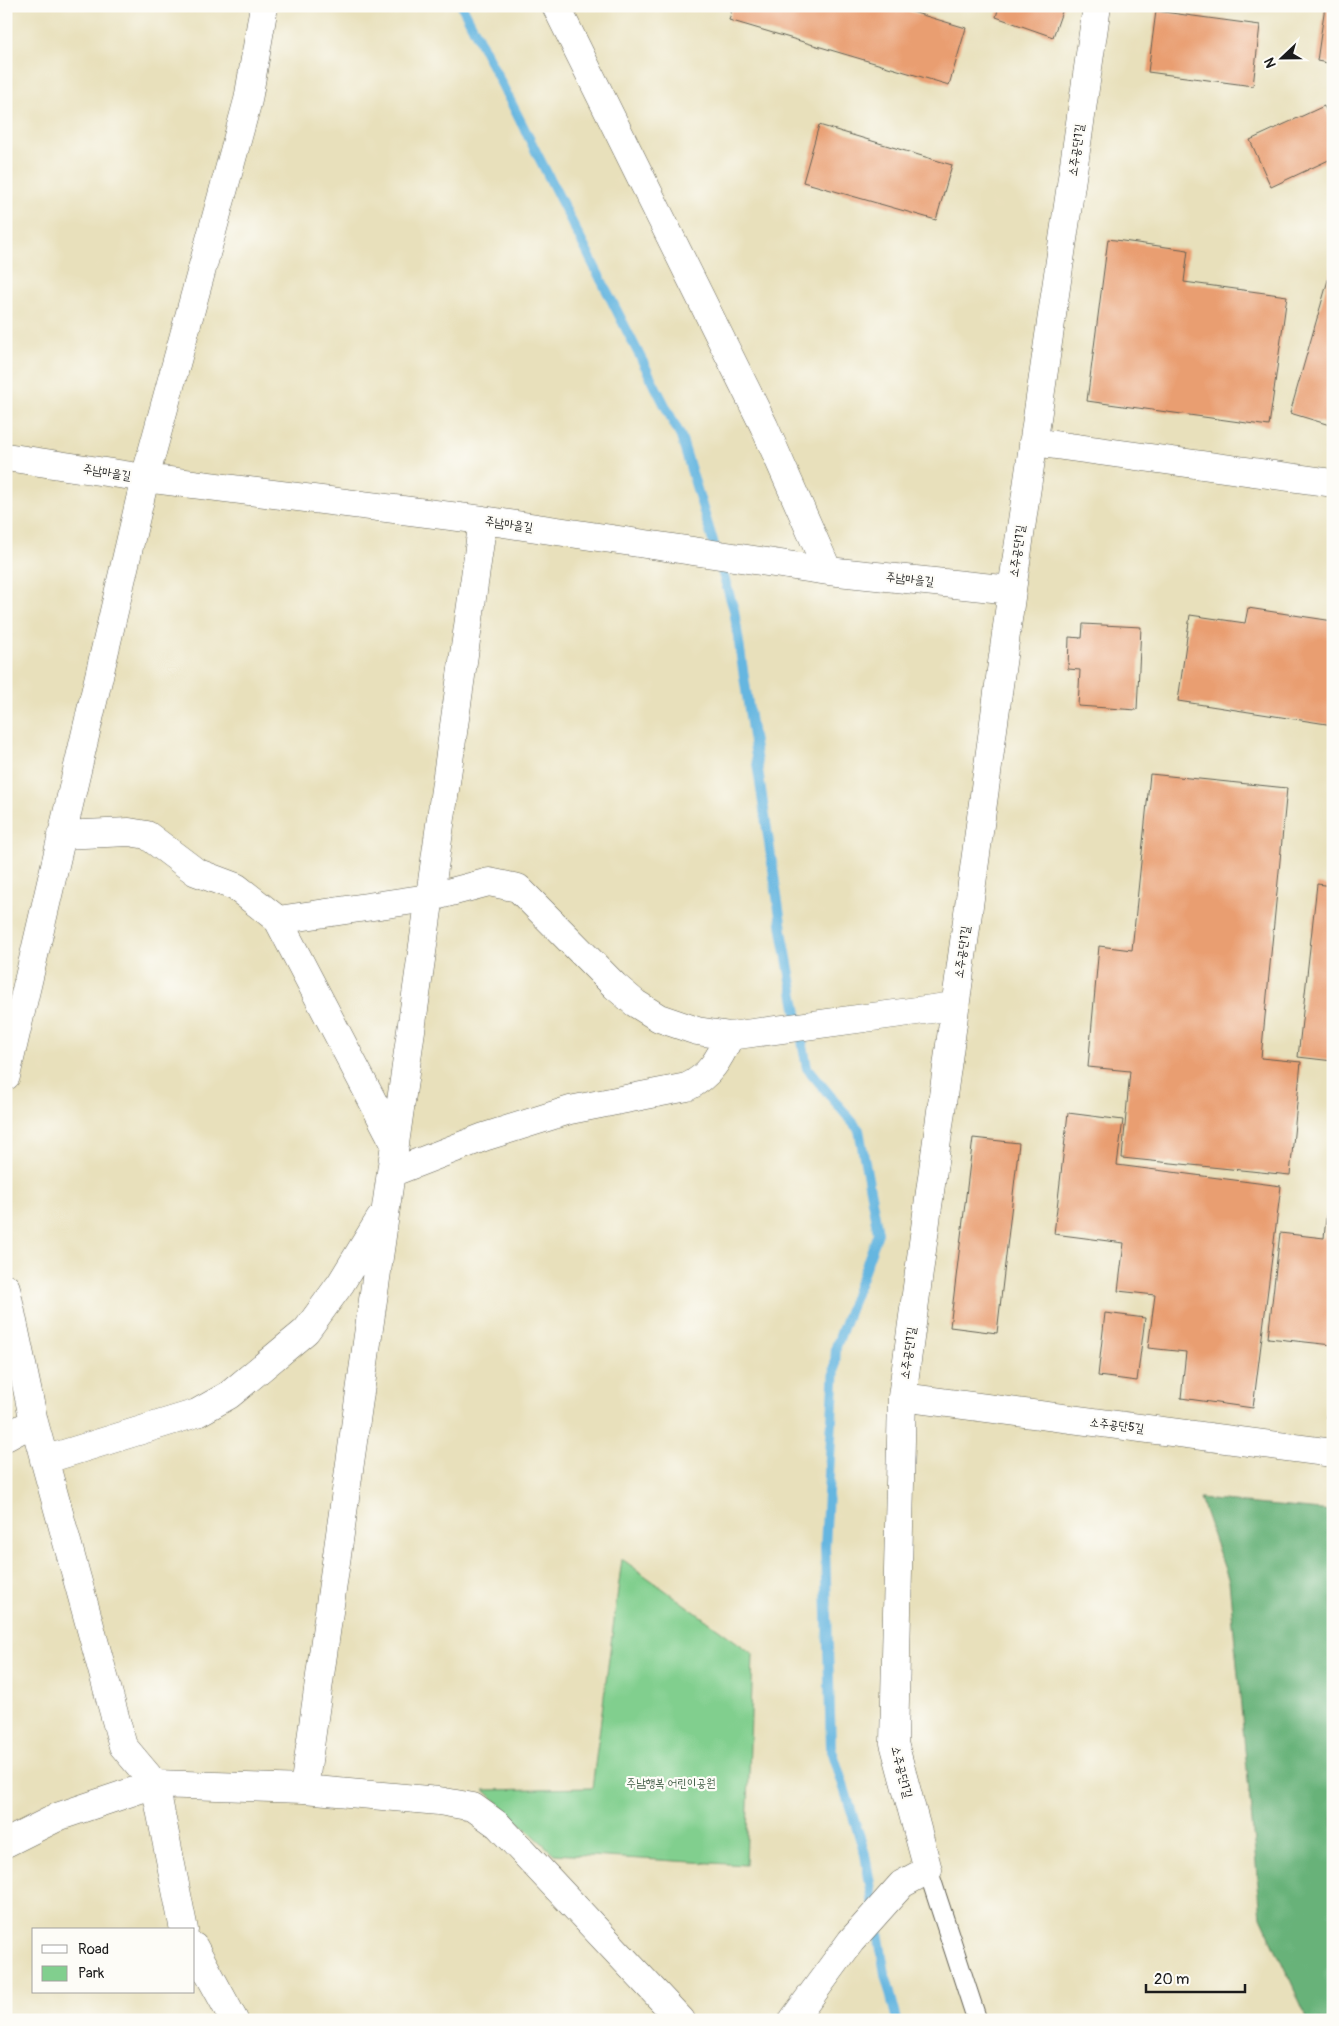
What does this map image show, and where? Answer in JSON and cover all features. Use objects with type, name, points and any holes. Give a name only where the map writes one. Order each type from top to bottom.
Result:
[{"type":"street","points":[[6,1076],[145,478],[248,100],[264,6]]},
{"type":"street","points":[[556,6],[764,426],[828,571]]},
{"type":"street","name":"소주공단1길","points":[[928,1870],[894,1743],[902,1397],[1012,590],[1097,6]]},
{"type":"street","points":[[1033,442],[1333,483]]},
{"type":"street","name":"주남마을길","points":[[6,457],[145,478],[482,520],[828,571],[1012,590]]},
{"type":"street","points":[[304,1789],[482,520]]},
{"type":"street","points":[[61,836],[129,832],[147,835],[196,872],[236,887],[278,920],[395,1144]]},
{"type":"street","points":[[278,920],[428,898],[489,882],[518,888],[635,1003],[659,1018],[697,1031],[730,1036],[954,1006]]},
{"type":"street","points":[[391,1173],[484,1137],[570,1110],[616,1099],[687,1087],[700,1080],[714,1066],[730,1036]]},
{"type":"street","points":[[44,1460],[197,1413],[229,1395],[306,1331],[341,1283],[386,1210]]},
{"type":"street","points":[[6,1288],[34,1422],[123,1746],[154,1784],[184,1928]]},
{"type":"street","name":"소주공단5길","points":[[902,1397],[1333,1453]]},
{"type":"street","points":[[6,1437],[34,1422]]},
{"type":"street","points":[[6,1843],[60,1816],[154,1784],[304,1789],[473,1807],[498,1825],[681,2020]]},
{"type":"street","points":[[792,2020],[851,1941],[902,1884],[928,1870]]},
{"type":"street","points":[[195,1949],[234,2020]]},
{"type":"lane","points":[[928,1870],[977,2020]]},
{"type":"green space","points":[[1200,1499],[1333,1511],[1333,2020],[1308,2020],[1261,1917],[1229,1581]]},
{"type":"green space","name":"주남행복 어린이공원","points":[[622,1559],[753,1654],[746,1865],[554,1854],[484,1790],[592,1788]]},
{"type":"building","points":[[733,6],[892,6],[966,28],[949,85],[729,20]]},
{"type":"building","points":[[999,6],[1064,6],[1053,37],[996,17]]},
{"type":"building","points":[[1325,6],[1333,6],[1333,64],[1317,61]]},
{"type":"building","points":[[1156,11],[1260,25],[1253,86],[1148,72]]},
{"type":"building","points":[[1324,106],[1333,125],[1333,158],[1271,187],[1250,140]]},
{"type":"building","points":[[819,125],[952,165],[936,220],[803,182]]},
{"type":"building","points":[[1108,239],[1188,250],[1184,282],[1287,296],[1269,426],[1087,401]]},
{"type":"building","points":[[1333,266],[1333,426],[1290,413]]},
{"type":"building","points":[[1248,608],[1333,621],[1333,725],[1178,701],[1190,615],[1245,623]]},
{"type":"building","points":[[1083,624],[1141,627],[1137,710],[1078,706],[1080,670],[1068,669],[1069,637],[1082,638]]},
{"type":"building","points":[[1150,774],[1287,788],[1261,1058],[1301,1062],[1290,1175],[1122,1158],[1130,1071],[1088,1067],[1099,946],[1132,950]]},
{"type":"building","points":[[1317,884],[1333,886],[1333,1061],[1298,1057]]},
{"type":"building","points":[[1068,1113],[1123,1120],[1117,1165],[1281,1186],[1253,1408],[1181,1398],[1186,1352],[1148,1348],[1155,1295],[1118,1291],[1124,1243],[1054,1234]]},
{"type":"building","points":[[973,1138],[1019,1143],[997,1333],[950,1327]]},
{"type":"building","points":[[1331,1168],[1333,1345],[1268,1338],[1280,1233],[1324,1238]]},
{"type":"building","points":[[1105,1313],[1145,1318],[1137,1381],[1098,1376]]},
{"type":"building","points":[[1333,1376],[1333,1418],[1326,1417]]},
{"type":"waterway","points":[[462,6],[681,437],[734,610],[783,936],[807,1068],[859,1130],[878,1233],[836,1347],[825,1547],[831,1747],[865,1854],[885,1974],[897,2020]]}]
